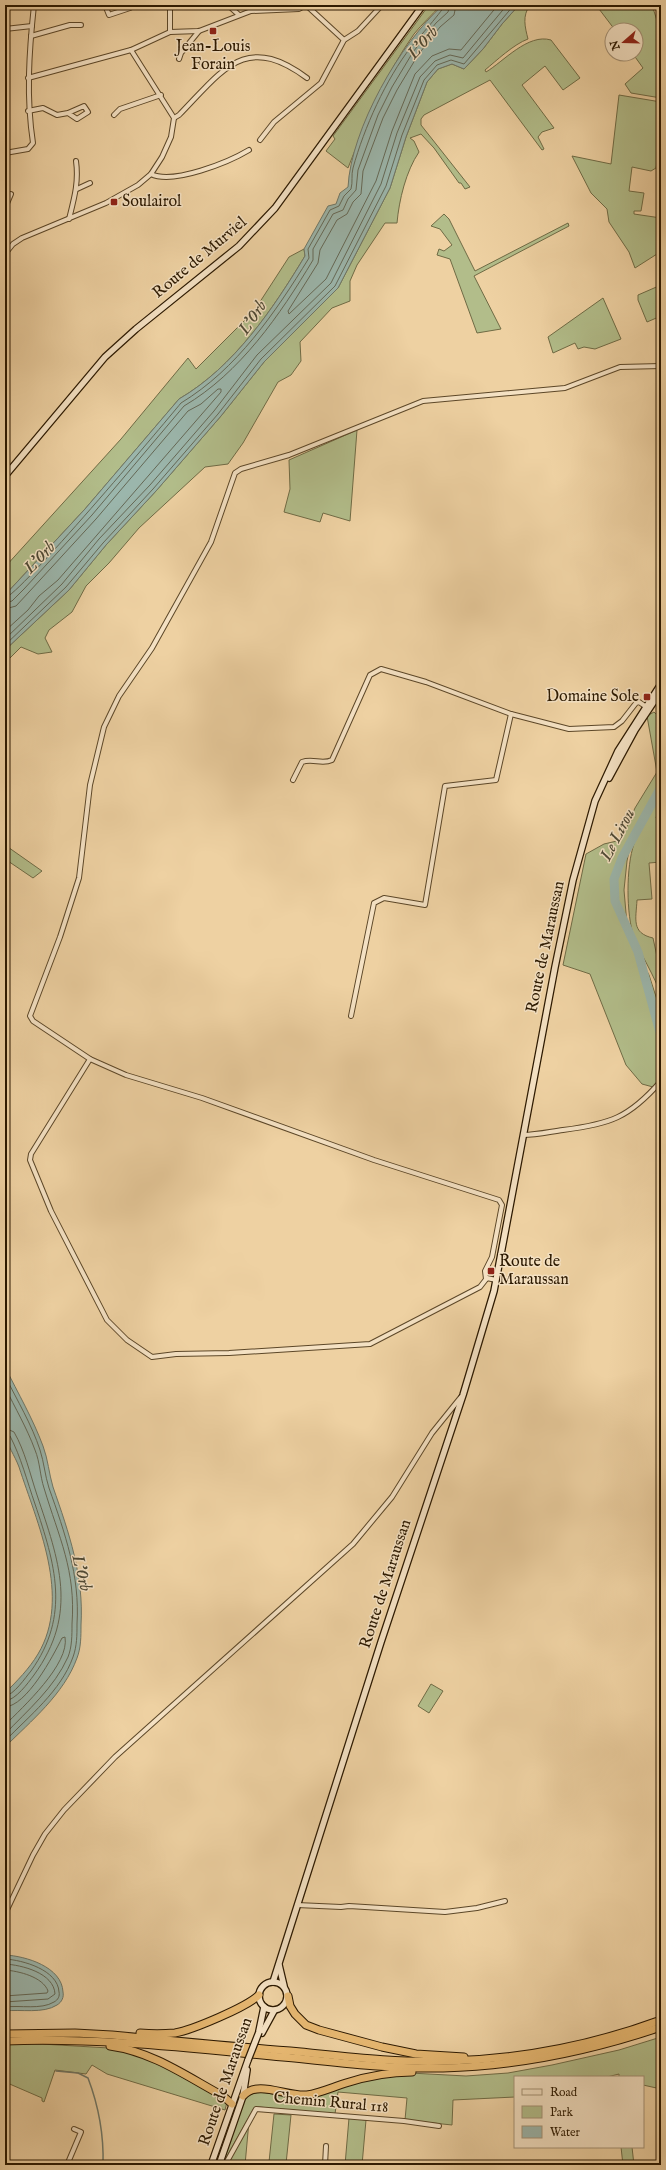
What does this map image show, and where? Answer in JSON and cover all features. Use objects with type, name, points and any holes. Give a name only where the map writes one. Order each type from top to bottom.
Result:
[{"type":"highway","points":[[75,2033],[85,2030],[150,2034],[182,2031],[235,2010],[259,1995]]},
{"type":"highway","points":[[288,1996],[290,2006],[300,2020],[319,2030],[382,2047],[416,2054],[490,2058]]},
{"type":"highway","points":[[5,2034],[75,2033],[385,2060],[449,2061],[526,2054],[582,2044],[661,2020]]},
{"type":"highway","points":[[5,2041],[70,2040],[138,2044],[372,2066],[430,2068],[492,2065],[542,2058],[606,2044],[661,2027]]},
{"type":"highway","points":[[70,2040],[80,2044],[111,2046],[139,2052],[223,2096],[232,2104]]},
{"type":"highway","points":[[243,2096],[253,2088],[261,2087],[291,2095],[307,2095],[372,2076],[391,2072],[418,2072],[430,2068]]},
{"type":"main road","name":"Route de Murviel","points":[[5,476],[105,357],[136,329],[198,280],[250,235],[289,190],[423,5]]},
{"type":"main road","name":"Route de Maraussan","points":[[273,1982],[380,1642],[463,1395],[496,1280],[573,880],[593,810],[617,761],[661,684]]},
{"type":"main road","name":"Route de Maraussan","points":[[647,708],[661,691]]},
{"type":"main road","points":[[279,1965],[288,1996],[285,2005],[274,2011],[264,2007],[259,1999],[262,1987],[273,1982],[284,1986]]},
{"type":"main road","name":"Route de Maraussan","points":[[260,2032],[264,2007]]},
{"type":"main road","name":"Route de Maraussan","points":[[211,2165],[232,2104],[260,2032],[274,2011]]},
{"type":"main road","name":"Route de Maraussan","points":[[219,2165],[243,2096],[249,2060]]},
{"type":"street","points":[[5,153],[28,149],[33,143],[28,111],[28,78],[34,5]]},
{"type":"street","points":[[105,5],[109,15],[130,8],[129,5]]},
{"type":"street","points":[[170,5],[170,32]]},
{"type":"street","points":[[228,5],[239,15]]},
{"type":"street","points":[[28,78],[131,50],[170,32],[199,32],[239,15],[258,9],[300,9],[306,5],[344,40]]},
{"type":"street","points":[[260,140],[274,122],[321,83],[344,40],[358,31],[382,5]]},
{"type":"street","points":[[31,36],[70,25],[81,25]]},
{"type":"street","points":[[5,29],[32,26]]},
{"type":"street","points":[[179,59],[181,53],[199,32]]},
{"type":"street","points":[[5,254],[13,244],[22,238],[106,203],[138,185],[151,174],[162,157],[171,138],[174,118],[161,95],[131,50]]},
{"type":"street","points":[[174,118],[179,115],[222,72],[243,60],[260,56],[272,58],[283,62],[307,78]]},
{"type":"street","points":[[114,115],[120,109],[161,95]]},
{"type":"street","points":[[28,111],[43,108],[57,115],[68,112]]},
{"type":"street","points":[[151,174],[161,178],[211,168],[249,150]]},
{"type":"street","points":[[69,219],[77,189],[78,177],[76,161]]},
{"type":"street","points":[[77,189],[90,183]]},
{"type":"street","points":[[5,208],[11,194]]},
{"type":"street","points":[[90,1059],[31,1154],[30,1160],[51,1211],[107,1320],[127,1340],[152,1357],[176,1354],[228,1353],[370,1344],[480,1287],[486,1279],[485,1272],[492,1257],[502,1205],[499,1200],[374,1160],[216,1103],[126,1075],[90,1059],[33,1021],[30,1016],[60,937],[79,878],[90,785],[104,727],[119,696],[152,648],[211,542],[235,473],[241,469],[290,455],[423,401],[566,388],[620,367],[661,366]]},
{"type":"street","points":[[293,780],[302,762],[306,760],[327,763],[332,760],[370,675],[375,670],[380,669],[426,682],[511,714],[568,729],[614,727],[622,721],[636,703],[638,702],[647,708]]},
{"type":"street","points":[[351,1016],[374,903],[384,898],[425,905],[446,786],[496,780],[511,714]]},
{"type":"street","points":[[523,1134],[588,1127],[611,1122],[628,1113],[646,1099],[661,1081]]},
{"type":"street","points":[[486,1279],[496,1280]]},
{"type":"street","points":[[5,1914],[45,1834],[64,1810],[115,1757],[353,1544],[392,1497],[432,1433],[463,1395]]},
{"type":"street","points":[[297,1905],[349,1906],[445,1912],[506,1901]]},
{"type":"street","name":"Chemin Rural 118","points":[[225,2165],[256,2109],[404,2121],[439,2126]]},
{"type":"street","points":[[67,2165],[81,2132],[74,2129]]},
{"type":"street","points":[[325,2165],[326,2146]]},
{"type":"green space","points":[[429,5],[441,5],[414,34],[394,66],[369,116],[348,168],[326,151],[335,139],[333,136]]},
{"type":"green space","points":[[519,5],[530,5],[527,9],[525,17],[525,26],[528,39],[505,53],[485,70],[486,72],[525,44],[542,39],[551,40],[580,78],[563,90],[545,66],[522,85],[554,128],[542,132],[538,137],[544,149],[542,150],[490,80],[424,115],[421,119],[421,125],[470,187],[465,189],[461,183],[459,183],[434,148],[421,134],[410,138],[414,141],[419,152],[410,168],[404,186],[399,205],[397,223],[385,223],[357,265],[350,281],[350,301],[332,308],[300,342],[301,361],[291,375],[278,382],[243,443],[228,464],[205,467],[139,528],[109,563],[86,586],[72,612],[49,630],[45,638],[52,652],[38,654],[21,647],[5,663],[5,650],[69,590],[106,545],[156,491],[221,416],[264,362],[338,288],[390,188],[406,137],[427,82],[438,69],[452,64],[464,69],[483,49]]},
{"type":"green space","points":[[596,5],[652,5],[661,33],[661,98],[631,93],[625,84],[643,68],[639,62],[644,62],[644,22],[609,22]]},
{"type":"green space","points":[[619,95],[661,102],[661,137],[656,168],[651,171],[632,167],[629,191],[644,193],[641,211],[634,211],[634,214],[661,218],[661,254],[657,254],[635,268],[629,252],[609,222],[607,209],[591,193],[572,156],[611,164]]},
{"type":"green space","points":[[444,214],[449,219],[475,271],[568,223],[569,226],[474,276],[501,329],[477,333],[450,259],[437,255],[439,249],[444,251],[452,245],[440,229],[431,226]]},
{"type":"green space","points":[[304,249],[305,256],[280,296],[235,354],[199,386],[179,399],[85,509],[5,595],[5,567],[121,439],[188,358],[196,369],[254,311],[289,257]]},
{"type":"green space","points":[[661,285],[661,316],[647,322],[638,300],[638,295]]},
{"type":"green space","points":[[603,298],[621,339],[595,349],[584,347],[578,349],[575,343],[553,353],[548,337]]},
{"type":"green space","points":[[357,430],[350,521],[323,513],[320,522],[284,512],[290,489],[289,460]]},
{"type":"green space","points":[[654,712],[657,715],[661,740],[661,783],[632,837],[627,861],[624,890],[628,936],[649,975],[661,1012],[661,1077],[653,1087],[642,1084],[626,1065],[590,974],[563,965],[586,854],[604,844],[621,840],[635,808],[657,772],[647,716]]},
{"type":"green space","points":[[661,789],[661,812],[658,811],[656,818],[661,821],[661,862],[649,863],[652,899],[637,900],[636,924],[641,933],[653,938],[661,975],[661,995],[631,928],[628,904],[628,877],[631,853],[634,844]]},
{"type":"green space","points":[[5,845],[42,871],[33,878],[5,859]]},
{"type":"green space","points":[[431,1684],[443,1691],[429,1713],[418,1706]]},
{"type":"green space","points":[[661,2037],[661,2089],[644,2085],[644,2076],[619,2076],[619,2074],[611,2076],[514,2076],[514,2097],[453,2100],[452,2125],[405,2120],[407,2098],[338,2092],[335,2114],[259,2107],[254,2108],[222,2165],[243,2101],[248,2096],[259,2092],[292,2098],[309,2098],[377,2076],[410,2073],[466,2076],[508,2073],[619,2050]]},
{"type":"green space","points":[[24,2043],[109,2048],[146,2057],[227,2102],[225,2110],[107,2074],[92,2065],[86,2074],[55,2070],[44,2102],[42,2101],[42,2098],[5,2082],[5,2044]]},
{"type":"green space","points":[[274,2114],[291,2115],[286,2164],[269,2162]]},
{"type":"green space","points":[[349,2118],[366,2120],[362,2165],[345,2165]]},
{"type":"green space","points":[[249,2121],[245,2165],[227,2165]]},
{"type":"green space","points":[[621,2148],[632,2148],[634,2165],[623,2165]]},
{"type":"water","name":"L'Orb","points":[[443,5],[519,5],[483,49],[464,69],[452,64],[438,69],[427,82],[406,137],[390,188],[338,288],[264,362],[221,416],[156,491],[106,545],[69,590],[5,650],[5,595],[85,509],[179,399],[199,386],[235,354],[266,316],[305,256],[304,249],[328,206],[336,204],[340,193],[348,187],[351,164],[358,139],[380,88],[410,41]]},
{"type":"water","points":[[5,1367],[30,1416],[45,1451],[53,1487],[70,1538],[78,1572],[80,1589],[81,1633],[77,1658],[64,1683],[36,1717],[5,1747],[5,1693],[27,1670],[38,1654],[48,1632],[52,1609],[52,1585],[42,1536],[19,1467],[7,1442],[5,1434]]},
{"type":"water","points":[[5,1955],[23,1958],[42,1964],[50,1970],[61,1983],[63,1996],[60,2002],[51,2008],[45,2009],[32,2011],[5,2011]]},
{"type":"waterway","name":"Le Lirou","points":[[661,787],[622,858],[614,879],[615,901],[638,952],[661,1036]]},
{"type":"waterway","points":[[56,2071],[78,2073],[88,2078],[100,2121],[103,2142],[103,2165]]},
{"type":"place","name":"Jean-Louis Forain","points":[[213,31]]},
{"type":"place","name":"Soulairol","points":[[114,202]]},
{"type":"place","name":"Domaine Sole","points":[[647,697]]},
{"type":"place","name":"Route de Maraussan","points":[[491,1271]]}]
